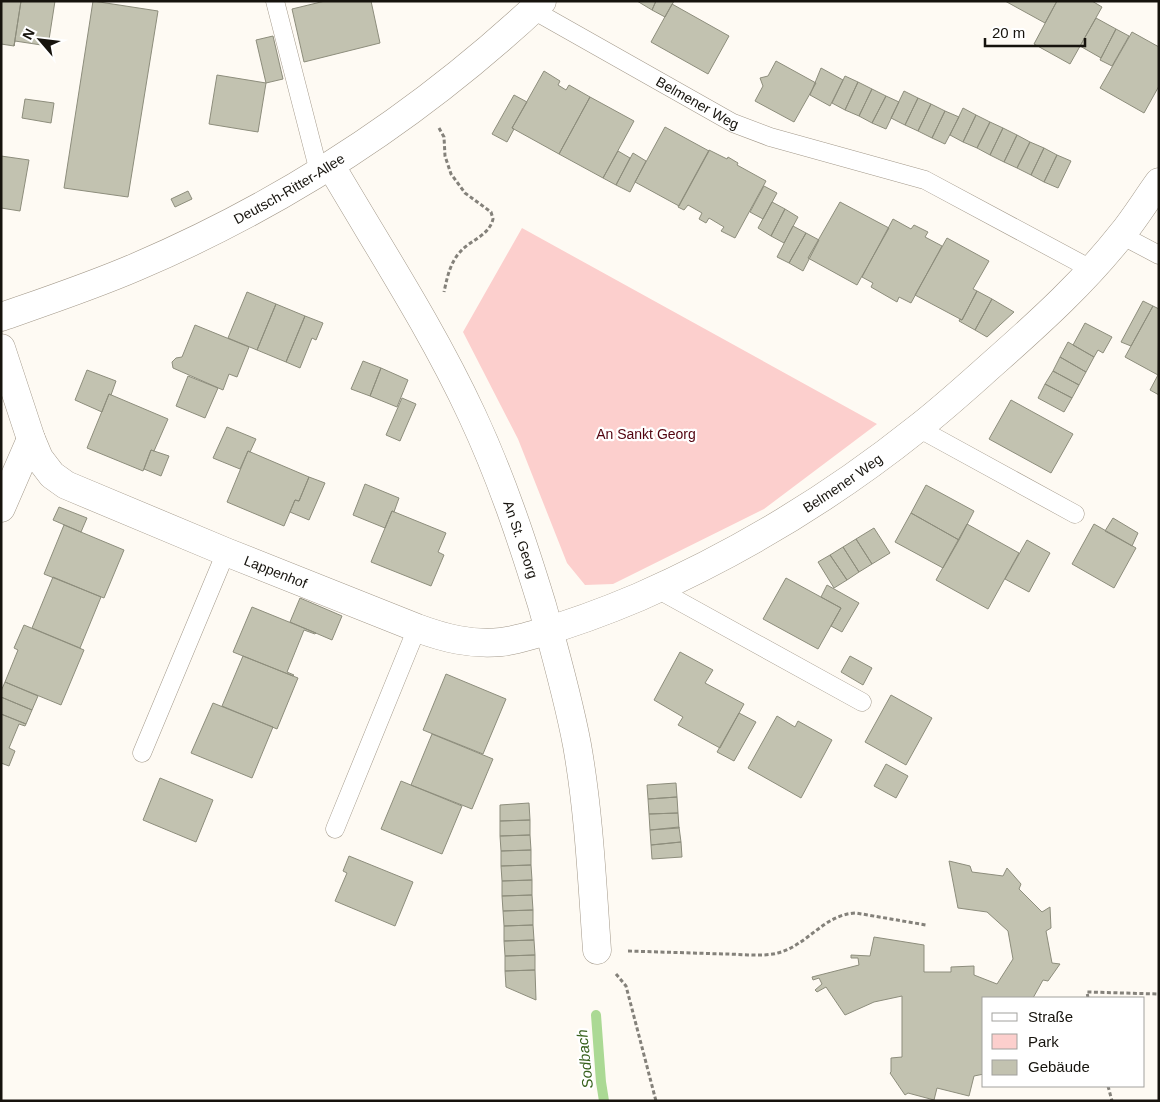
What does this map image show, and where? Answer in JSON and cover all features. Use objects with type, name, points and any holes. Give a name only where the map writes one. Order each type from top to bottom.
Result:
[{"type":"street","name":"Deutsch-Ritter-Allee","points":[[1,317],[81,289],[138,266],[251,211],[325,169],[374,138],[422,103],[478,58],[538,5]]},
{"type":"street","name":"An St. Georg","points":[[325,169],[432,338],[472,414],[510,506],[561,670],[570,708],[588,828],[597,950]]},
{"type":"street","name":"Belmener Weg","points":[[549,630],[598,614],[657,589],[713,562],[769,531],[843,482],[918,428],[1010,348],[1091,269],[1122,235],[1159,182]]},
{"type":"street","name":"Lappenhof","points":[[1,348],[30,439],[39,458],[45,466],[66,484],[226,552],[449,639],[501,642],[549,630]]},
{"type":"street","points":[[1,508],[30,439]]},
{"type":"lane","points":[[275,1],[325,169]]},
{"type":"lane","name":"Belmener Weg","points":[[538,5],[733,123],[770,136],[925,180],[1091,269]]},
{"type":"lane","points":[[1122,235],[1159,255]]},
{"type":"lane","points":[[918,428],[1075,514]]},
{"type":"lane","points":[[142,753],[226,552]]},
{"type":"lane","points":[[657,589],[862,702]]},
{"type":"lane","points":[[335,830],[417,628]]},
{"type":"path","points":[[422,103],[444,137],[445,156],[450,174],[465,193],[489,210],[493,217],[487,231],[465,247],[453,261],[443,293]]},
{"type":"path","points":[[597,950],[734,954],[777,953],[792,947],[832,919],[856,913],[926,925]]},
{"type":"path","points":[[597,950],[626,986],[656,1101]]},
{"type":"path","points":[[1088,997],[1087,992],[1159,994]]},
{"type":"path","points":[[1108,1087],[1112,1101]]},
{"type":"green space","name":"An Sankt Georg","points":[[522,228],[877,424],[764,509],[613,584],[585,585],[567,563],[518,439],[463,332]]},
{"type":"building","points":[[1,1],[21,1],[14,46],[1,44]]},
{"type":"building","points":[[21,1],[55,1],[48,46],[15,41],[14,46]]},
{"type":"building","points":[[93,1],[158,11],[128,197],[64,188]]},
{"type":"building","points":[[325,1],[371,1],[380,43],[304,62],[292,9]]},
{"type":"building","points":[[637,1],[656,1],[652,10]]},
{"type":"building","points":[[656,1],[674,1],[665,17],[652,10]]},
{"type":"building","points":[[1005,1],[1057,1],[1045,23]]},
{"type":"building","points":[[1057,1],[1092,1],[1102,7],[1070,64],[1034,44]]},
{"type":"building","points":[[672,4],[729,36],[708,74],[651,42]]},
{"type":"building","points":[[1096,18],[1116,29],[1101,58],[1080,46]]},
{"type":"building","points":[[1116,29],[1129,36],[1112,66],[1100,60]]},
{"type":"building","points":[[1132,32],[1159,47],[1159,86],[1144,113],[1100,88]]},
{"type":"building","points":[[273,36],[283,79],[266,83],[256,40]]},
{"type":"building","points":[[776,61],[816,83],[794,122],[755,101],[763,86],[760,78],[768,76]]},
{"type":"building","points":[[821,68],[843,80],[830,106],[810,95]]},
{"type":"building","points":[[544,71],[560,81],[558,85],[566,90],[569,85],[590,97],[559,154],[512,128]]},
{"type":"building","points":[[217,75],[266,83],[258,132],[209,124]]},
{"type":"building","points":[[845,76],[858,82],[845,110],[832,103]]},
{"type":"building","points":[[858,82],[872,89],[859,116],[845,110]]},
{"type":"building","points":[[872,89],[886,96],[872,123],[859,116]]},
{"type":"building","points":[[904,91],[918,98],[905,125],[891,118]]},
{"type":"building","points":[[514,95],[527,102],[512,128],[514,129],[507,142],[492,134]]},
{"type":"building","points":[[886,96],[899,102],[886,129],[872,123]]},
{"type":"building","points":[[590,97],[634,121],[603,178],[559,154]]},
{"type":"building","points":[[918,98],[931,104],[918,131],[905,125]]},
{"type":"building","points":[[25,99],[54,103],[51,123],[22,118]]},
{"type":"building","points":[[931,104],[945,111],[932,138],[918,131]]},
{"type":"building","points":[[963,108],[976,115],[963,142],[950,135]]},
{"type":"building","points":[[945,111],[959,117],[945,144],[932,138]]},
{"type":"building","points":[[976,115],[990,122],[977,148],[963,142]]},
{"type":"building","points":[[990,122],[1003,128],[990,155],[977,148]]},
{"type":"building","points":[[665,127],[709,151],[679,206],[635,182]]},
{"type":"building","points":[[1003,128],[1017,135],[1004,162],[990,155]]},
{"type":"building","points":[[1017,135],[1030,142],[1017,168],[1004,162]]},
{"type":"building","points":[[1030,142],[1044,148],[1031,175],[1017,168]]},
{"type":"building","points":[[1044,148],[1057,155],[1044,182],[1031,175]]},
{"type":"building","points":[[709,150],[727,159],[728,157],[738,163],[737,165],[766,181],[735,238],[721,231],[724,227],[709,218],[706,223],[699,219],[702,213],[688,205],[684,210],[678,207]]},
{"type":"building","points":[[618,151],[630,158],[616,185],[603,178]]},
{"type":"building","points":[[633,153],[646,161],[630,192],[616,185]]},
{"type":"building","points":[[1057,155],[1071,161],[1058,188],[1044,182]]},
{"type":"building","points":[[1,156],[29,160],[20,211],[1,208]]},
{"type":"building","points":[[764,186],[777,193],[763,219],[750,212]]},
{"type":"building","points":[[188,191],[192,199],[175,207],[171,199]]},
{"type":"building","points":[[772,202],[785,209],[771,236],[758,228]]},
{"type":"building","points":[[840,202],[889,228],[857,285],[808,258]]},
{"type":"building","points":[[785,209],[798,217],[784,243],[771,236]]},
{"type":"building","points":[[893,219],[911,229],[914,225],[928,232],[925,237],[942,246],[911,303],[899,297],[897,302],[871,287],[873,283],[862,277]]},
{"type":"building","points":[[793,226],[806,233],[789,263],[777,257]]},
{"type":"building","points":[[806,233],[819,240],[803,271],[789,263]]},
{"type":"building","points":[[947,238],[989,261],[973,289],[977,291],[962,320],[915,295]]},
{"type":"building","points":[[977,291],[992,299],[975,330],[959,321],[960,319],[962,320]]},
{"type":"building","points":[[247,292],[276,304],[257,350],[228,338]]},
{"type":"building","points":[[992,299],[1014,312],[987,337],[975,330]]},
{"type":"building","points":[[1143,301],[1153,306],[1131,346],[1121,342]]},
{"type":"building","points":[[276,304],[305,316],[286,362],[257,350]]},
{"type":"building","points":[[1153,306],[1159,309],[1158,375],[1125,357]]},
{"type":"building","points":[[305,316],[323,323],[316,340],[312,338],[300,368],[286,362]]},
{"type":"building","points":[[1085,323],[1112,337],[1103,353],[1098,350],[1094,357],[1073,345]]},
{"type":"building","points":[[195,325],[249,347],[237,377],[229,374],[223,390],[173,368],[172,362],[176,358],[182,357]]},
{"type":"building","points":[[1068,342],[1094,357],[1086,372],[1060,357]]},
{"type":"building","points":[[1060,357],[1086,372],[1079,385],[1053,371]]},
{"type":"building","points":[[363,361],[381,368],[370,396],[351,389]]},
{"type":"building","points":[[381,368],[408,380],[397,407],[370,396]]},
{"type":"building","points":[[87,370],[116,381],[102,412],[75,400]]},
{"type":"building","points":[[1053,371],[1079,385],[1072,398],[1045,384]]},
{"type":"building","points":[[1159,373],[1159,395],[1150,390]]},
{"type":"building","points":[[188,376],[218,388],[205,418],[176,406]]},
{"type":"building","points":[[1045,384],[1072,398],[1064,412],[1038,398]]},
{"type":"building","points":[[109,394],[168,419],[154,451],[151,450],[143,471],[87,448]]},
{"type":"building","points":[[402,398],[416,404],[400,441],[386,435]]},
{"type":"building","points":[[1011,400],[1073,434],[1051,473],[989,439]]},
{"type":"building","points":[[227,427],[256,439],[240,469],[213,458]]},
{"type":"building","points":[[151,450],[169,456],[161,476],[144,469]]},
{"type":"building","points":[[248,451],[309,477],[299,501],[295,500],[284,526],[227,502]]},
{"type":"building","points":[[309,477],[325,483],[309,520],[290,512],[295,500],[299,501]]},
{"type":"building","points":[[365,484],[399,498],[385,528],[353,515]]},
{"type":"building","points":[[926,485],[974,511],[959,540],[911,513]]},
{"type":"building","points":[[59,507],[87,518],[81,532],[53,520]]},
{"type":"building","points":[[392,511],[446,533],[438,552],[444,555],[431,586],[371,562]]},
{"type":"building","points":[[911,513],[959,540],[943,568],[895,542]]},
{"type":"building","points":[[1113,518],[1138,533],[1132,546],[1105,531]]},
{"type":"building","points":[[967,524],[1019,553],[988,609],[936,580]]},
{"type":"building","points":[[1094,524],[1136,548],[1114,588],[1072,564]]},
{"type":"building","points":[[64,525],[124,550],[104,598],[44,574]]},
{"type":"building","points":[[874,528],[890,553],[872,564],[856,539]]},
{"type":"building","points":[[856,539],[872,564],[859,572],[843,547]]},
{"type":"building","points":[[1027,540],[1050,553],[1029,592],[1005,579]]},
{"type":"building","points":[[843,547],[859,572],[847,580],[830,555]]},
{"type":"building","points":[[830,555],[847,580],[834,588],[818,562]]},
{"type":"building","points":[[53,577],[101,597],[80,648],[32,628]]},
{"type":"building","points":[[786,578],[841,608],[818,649],[763,619]]},
{"type":"building","points":[[827,585],[859,603],[842,632],[831,626],[841,608],[821,597]]},
{"type":"building","points":[[300,598],[342,616],[332,640],[290,622]]},
{"type":"building","points":[[252,607],[316,633],[304,630],[287,672],[293,676],[233,652]]},
{"type":"building","points":[[24,625],[84,650],[61,705],[5,682],[18,650],[14,648]]},
{"type":"building","points":[[680,652],[713,670],[705,683],[744,704],[720,748],[678,725],[683,717],[654,700]]},
{"type":"building","points":[[243,656],[298,678],[277,729],[222,706]]},
{"type":"building","points":[[850,656],[872,668],[863,685],[841,672]]},
{"type":"building","points":[[446,674],[506,699],[483,754],[423,730]]},
{"type":"building","points":[[5,682],[38,696],[32,710],[1,697],[1,691]]},
{"type":"building","points":[[891,695],[932,718],[906,765],[865,742]]},
{"type":"building","points":[[1,697],[32,710],[26,724],[1,714]]},
{"type":"building","points":[[213,703],[273,727],[252,778],[191,753]]},
{"type":"building","points":[[739,713],[756,722],[734,761],[717,752]]},
{"type":"building","points":[[1,714],[26,724],[25,726],[19,724],[9,748],[15,751],[9,766],[1,763]]},
{"type":"building","points":[[777,716],[795,727],[798,721],[832,740],[801,798],[748,768]]},
{"type":"building","points":[[432,734],[493,759],[472,809],[411,785]]},
{"type":"building","points":[[886,764],[908,776],[896,798],[874,786]]},
{"type":"building","points":[[160,778],[213,800],[196,842],[143,820]]},
{"type":"building","points":[[401,781],[462,806],[442,854],[381,829]]},
{"type":"building","points":[[676,783],[677,797],[648,799],[647,785]]},
{"type":"building","points":[[677,797],[678,813],[649,814],[648,799]]},
{"type":"building","points":[[529,803],[530,820],[500,821],[500,805]]},
{"type":"building","points":[[678,813],[679,828],[650,830],[649,814]]},
{"type":"building","points":[[530,820],[530,835],[500,836],[500,821]]},
{"type":"building","points":[[679,827],[681,842],[651,845],[650,830]]},
{"type":"building","points":[[530,835],[531,850],[501,851],[500,836]]},
{"type":"building","points":[[681,842],[682,857],[652,859],[651,845]]},
{"type":"building","points":[[531,850],[531,865],[501,866],[501,851]]},
{"type":"building","points":[[349,856],[413,882],[395,926],[335,901],[347,873],[343,871]]},
{"type":"building","points":[[949,861],[970,866],[972,872],[1003,876],[1007,868],[1021,884],[1019,889],[1042,912],[1050,907],[1051,928],[1046,931],[1052,963],[1060,964],[1048,981],[1043,980],[1034,997],[982,997],[982,1074],[974,1076],[969,1096],[937,1088],[934,1100],[908,1093],[905,1095],[890,1073],[891,1058],[902,1057],[902,996],[874,1002],[845,1015],[826,987],[817,992],[815,990],[822,984],[819,978],[813,980],[812,977],[859,965],[858,958],[851,958],[851,955],[870,956],[874,937],[924,945],[924,972],[951,972],[951,967],[974,966],[974,975],[997,984],[1013,959],[1008,931],[987,912],[958,908]]},
{"type":"building","points":[[531,865],[532,880],[502,881],[501,866]]},
{"type":"building","points":[[532,880],[532,895],[502,896],[502,881]]},
{"type":"building","points":[[532,895],[533,910],[503,911],[502,896]]},
{"type":"building","points":[[533,910],[533,925],[504,926],[503,911]]},
{"type":"building","points":[[533,925],[534,940],[504,941],[504,926]]},
{"type":"building","points":[[534,940],[535,955],[505,956],[504,941]]},
{"type":"building","points":[[535,955],[535,970],[505,971],[505,956]]},
{"type":"building","points":[[535,970],[536,1000],[506,987],[505,971]]},
{"type":"waterway","name":"Sodbach","points":[[596,1015],[604,1101]]}]
